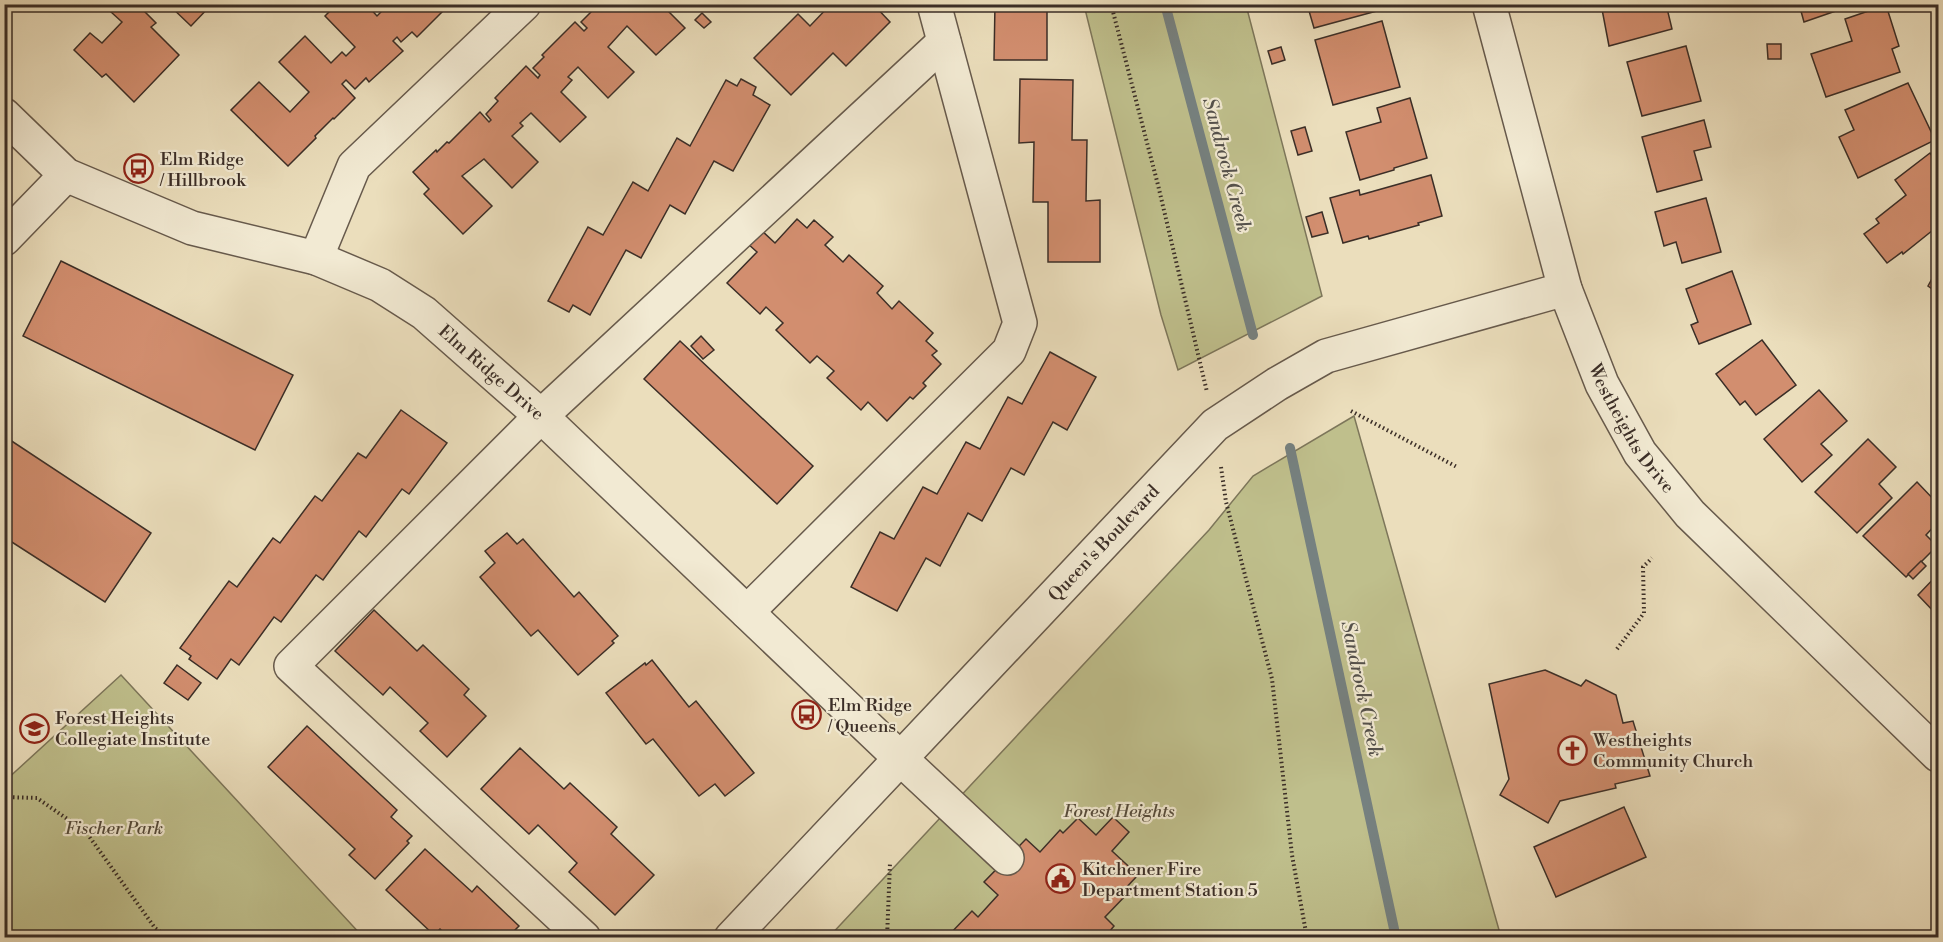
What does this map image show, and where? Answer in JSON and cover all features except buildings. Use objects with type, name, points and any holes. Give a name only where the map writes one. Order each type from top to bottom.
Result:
[{"type":"street","points":[[316,258],[354,166],[524,4]]},
{"type":"street","points":[[747,612],[1009,351],[1020,324],[934,4]]},
{"type":"street","name":"Westheights Drive","points":[[1489,4],[1565,289],[1602,384],[1640,453],[1690,514],[1938,755]]},
{"type":"street","points":[[584,938],[291,666],[540,416],[944,42]]},
{"type":"street","name":"Elm Ridge Drive","points":[[4,115],[66,175],[192,228],[316,258],[380,285],[424,313],[540,416],[1007,858]]},
{"type":"street","points":[[4,240],[66,175]]},
{"type":"street","name":"Queen's Boulevard","points":[[731,938],[1215,425],[1277,384],[1326,356],[1565,289]]},
{"type":"path","points":[[1351,411],[1457,467]]},
{"type":"path","points":[[1617,649],[1644,613],[1643,567],[1652,558]]},
{"type":"path","points":[[4,797],[37,798],[86,832],[154,928],[168,938]]},
{"type":"path","points":[[887,938],[890,863]]},
{"type":"green space","points":[[1084,5],[1246,5],[1322,296],[1178,370],[1161,315]]},
{"type":"green space","name":"Forest Heights","points":[[1354,416],[1501,937],[828,938],[1209,530],[1253,476]]},
{"type":"green space","name":"Fischer Park","points":[[121,675],[363,937],[5,937],[5,781]]},
{"type":"waterway","name":"Sandrock Creek","points":[[1165,4],[1253,335]]},
{"type":"waterway","name":"Sandrock Creek","points":[[1290,448],[1396,938]]},
{"type":"place","name":"Elm Ridge / Hillbrook","points":[[139,169]]},
{"type":"place","name":"Elm Ridge / Queens","points":[[807,715]]},
{"type":"place","name":"Forest Heights Collegiate Institute","points":[[34,728]]},
{"type":"place","name":"Westheights Community Church","points":[[1572,750]]},
{"type":"place","name":"Kitchener Fire Department Station 5","points":[[1061,879]]}]
